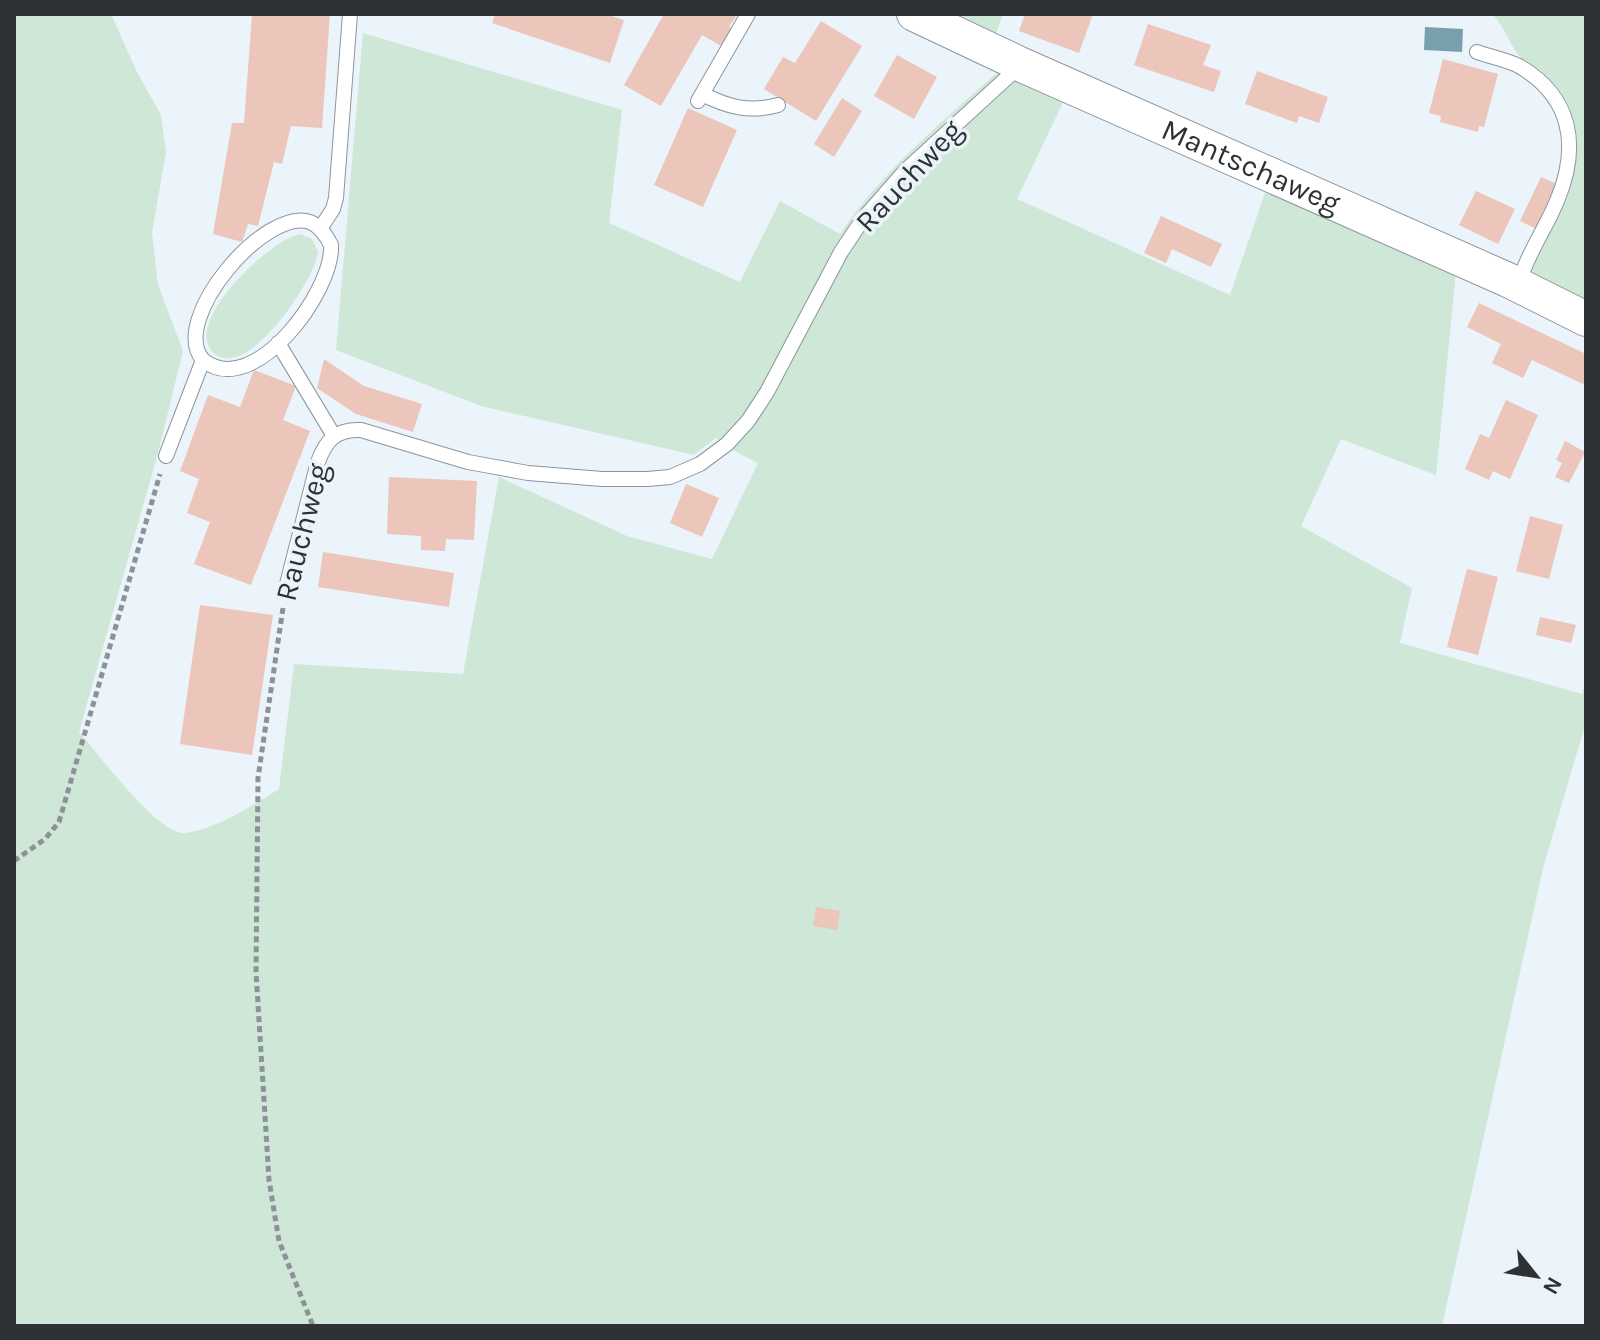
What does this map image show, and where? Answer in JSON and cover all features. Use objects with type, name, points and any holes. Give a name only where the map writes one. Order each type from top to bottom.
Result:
[{"type":"street","name":"Mantschaweg","points":[[914,14],[1518,285],[1586,319]]},
{"type":"lane","points":[[320,229],[336,198],[350,14]]},
{"type":"lane","points":[[748,14],[700,97],[744,109],[778,105]]},
{"type":"lane","points":[[1477,52],[1518,65],[1548,88],[1567,117],[1570,148],[1566,177],[1557,202],[1528,254],[1518,285]]},
{"type":"lane","name":"Rauchweg","points":[[286,588],[324,445],[345,430],[361,430],[500,469],[602,479],[670,477],[700,464],[727,444],[748,421],[767,392],[841,252],[863,219],[905,171],[1022,65]]},
{"type":"lane","points":[[301,221],[311,223],[320,229],[331,245],[327,273],[307,307],[278,343],[259,360],[232,371],[213,368],[195,347],[196,325],[210,293],[225,273],[257,242],[281,225],[301,221]]},
{"type":"lane","points":[[278,343],[334,436]]},
{"type":"lane","points":[[166,456],[203,360]]},
{"type":"path","points":[[14,861],[45,839],[59,822],[166,456]]},
{"type":"path","name":"Rauchweg","points":[[286,588],[258,778],[256,972],[271,1196],[279,1241],[313,1326]]},
{"type":"green space","points":[[14,14],[111,14],[136,70],[161,115],[166,152],[152,233],[158,285],[183,351],[158,453],[79,732],[144,807],[159,821],[184,833],[221,822],[279,789],[294,664],[463,674],[499,477],[627,536],[712,559],[758,463],[716,438],[694,455],[481,406],[336,350],[363,33],[622,110],[609,223],[740,282],[780,201],[840,234],[894,167],[1000,70],[1065,98],[1017,199],[1230,295],[1267,187],[1456,272],[1436,475],[1341,439],[1301,526],[1412,588],[1400,643],[1582,694],[1586,678],[1586,722],[1543,868],[1442,1326],[14,1326]]},
{"type":"green space","points":[[938,14],[1003,14],[995,36]]},
{"type":"green space","points":[[1492,14],[1586,14],[1586,301],[1530,272],[1563,205],[1574,174],[1577,142],[1571,110],[1553,83],[1519,55]]},
{"type":"green space","points":[[300,234],[312,239],[318,252],[314,266],[291,306],[258,344],[240,355],[224,358],[211,350],[206,336],[210,320],[235,282],[270,250]]},
{"type":"water","points":[[1425,27],[1463,29],[1462,52],[1424,50]]},
{"type":"building","points":[[252,14],[330,14],[322,128],[291,126],[282,164],[274,162],[258,226],[248,224],[242,242],[213,234],[232,123],[244,123]]},
{"type":"building","points":[[495,14],[605,14],[624,20],[610,63],[492,23]]},
{"type":"building","points":[[664,14],[737,14],[729,27],[734,29],[723,47],[702,35],[661,106],[624,85]]},
{"type":"building","points":[[1025,14],[1093,14],[1079,53],[1019,31]]},
{"type":"building","points":[[821,21],[862,46],[816,121],[764,89],[783,57],[795,63]]},
{"type":"building","points":[[1148,24],[1211,45],[1203,65],[1221,71],[1214,92],[1134,65]]},
{"type":"building","points":[[897,55],[937,77],[914,119],[874,96]]},
{"type":"building","points":[[1443,59],[1498,74],[1484,127],[1479,126],[1478,132],[1440,122],[1441,116],[1429,113]]},
{"type":"building","points":[[1257,71],[1328,97],[1319,123],[1299,116],[1297,123],[1245,104]]},
{"type":"building","points":[[842,98],[862,111],[834,157],[814,144]]},
{"type":"building","points":[[688,108],[737,130],[703,207],[654,185]]},
{"type":"building","points":[[1541,177],[1557,184],[1537,229],[1520,221]]},
{"type":"building","points":[[1476,191],[1515,209],[1498,244],[1459,225]]},
{"type":"building","points":[[1161,216],[1222,244],[1211,267],[1172,249],[1166,263],[1144,253]]},
{"type":"building","points":[[1479,303],[1586,354],[1583,384],[1532,360],[1523,378],[1492,363],[1501,344],[1467,327]]},
{"type":"building","points":[[324,359],[364,386],[422,404],[413,432],[356,414],[317,388]]},
{"type":"building","points":[[254,370],[296,386],[283,420],[310,431],[251,585],[194,564],[210,522],[187,513],[199,479],[180,471],[208,395],[240,407]]},
{"type":"building","points":[[1506,400],[1538,415],[1510,479],[1493,471],[1489,480],[1465,469],[1480,434],[1489,438]]},
{"type":"building","points":[[1565,441],[1585,452],[1569,483],[1555,477],[1562,463],[1556,460]]},
{"type":"building","points":[[389,477],[477,481],[474,540],[446,539],[445,551],[421,550],[421,536],[387,534]]},
{"type":"building","points":[[686,484],[719,498],[702,537],[670,523]]},
{"type":"building","points":[[1530,516],[1563,525],[1549,579],[1516,571]]},
{"type":"building","points":[[323,552],[454,573],[449,607],[318,587]]},
{"type":"building","points":[[1467,569],[1498,577],[1478,655],[1447,647]]},
{"type":"building","points":[[200,605],[273,615],[252,755],[180,744]]},
{"type":"building","points":[[1540,617],[1576,625],[1571,643],[1536,635]]},
{"type":"building","points":[[816,907],[840,911],[837,930],[813,926]]}]
